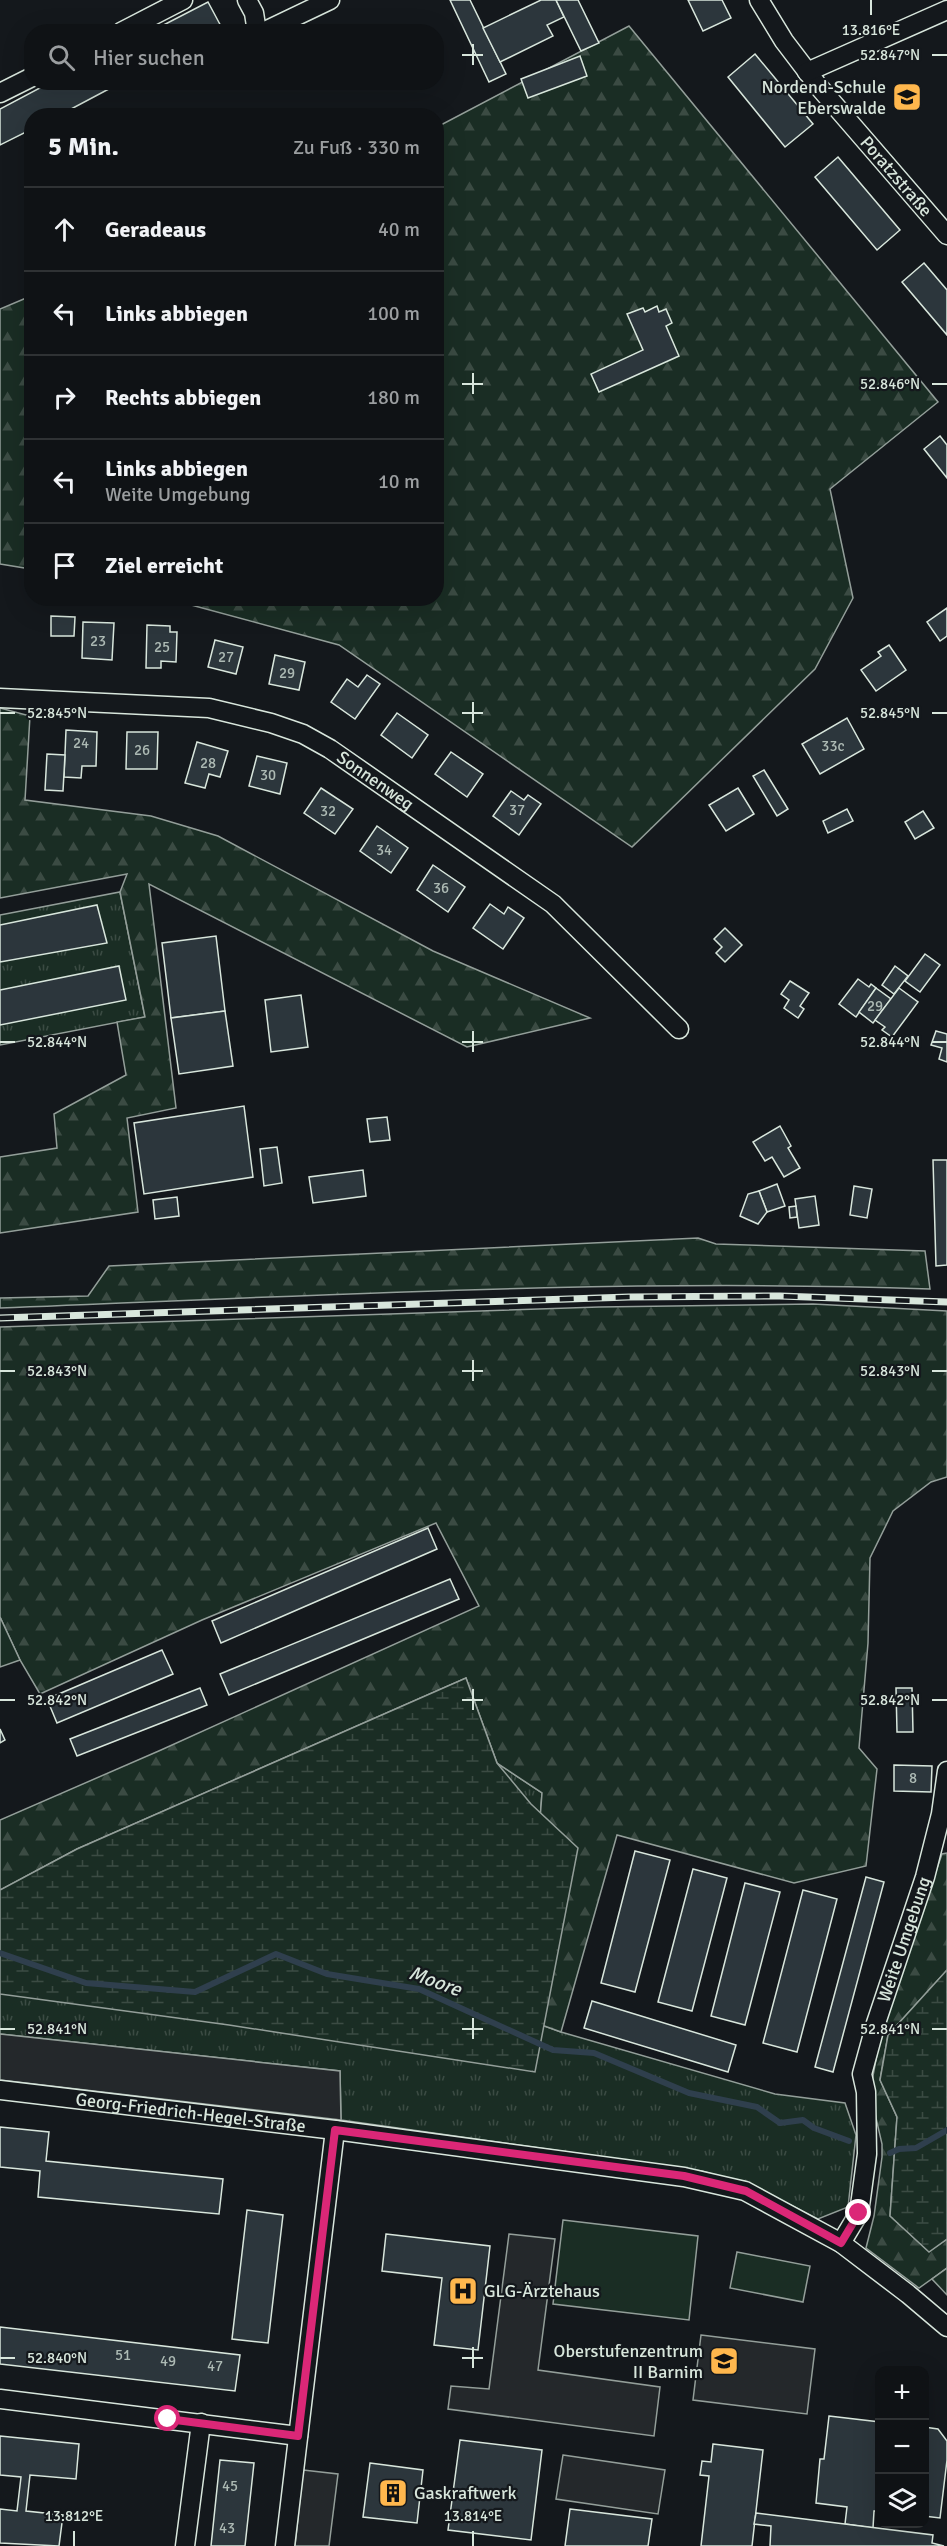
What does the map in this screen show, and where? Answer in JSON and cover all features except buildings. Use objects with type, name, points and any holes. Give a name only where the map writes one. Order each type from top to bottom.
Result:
[{"type":"street","points":[[136,24],[183,0]]},
{"type":"street","points":[[247,0],[254,13],[256,24]]},
{"type":"street","points":[[280,24],[330,0]]},
{"type":"street","name":"Poratzstraße","points":[[759,0],[783,41],[807,72],[947,235]]},
{"type":"street","points":[[807,72],[947,10]]},
{"type":"street","points":[[0,93],[24,81]]},
{"type":"street","name":"Sonnenweg","points":[[0,698],[209,708],[271,723],[303,734],[330,749],[553,904],[679,1029]]},
{"type":"street","name":"Weite Umgebung","points":[[841,2243],[859,2213],[867,2154],[867,2108],[862,2074],[876,2023],[925,1877],[941,1814],[947,1771]]},
{"type":"street","name":"Georg-Friedrich-Hegel-Straße","points":[[0,2090],[335,2130],[684,2176],[746,2191],[841,2243],[947,2327]]},
{"type":"street","points":[[285,2546],[335,2130]]},
{"type":"street","points":[[0,2399],[298,2436]]},
{"type":"street","points":[[185,2546],[201,2423]]},
{"type":"green space","points":[[629,26],[938,402],[830,489],[853,598],[815,669],[632,847],[339,645],[195,606],[444,606],[444,123]]},
{"type":"green space","points":[[24,299],[24,568],[0,564],[0,309]]},
{"type":"green space","points":[[0,708],[30,716],[25,800],[151,816],[218,836],[433,951],[590,1018],[467,1047],[149,884],[176,1108],[127,1118],[138,1212],[0,1233],[0,1157],[57,1148],[54,1114],[126,1075],[117,1022],[145,1017],[120,892],[127,874],[0,898]]},
{"type":"green space","points":[[120,892],[145,1017],[0,1045],[0,915]]},
{"type":"green space","points":[[698,1238],[716,1244],[925,1251],[930,1289],[814,1286],[581,1287],[0,1308],[0,1298],[88,1296],[109,1266]]},
{"type":"green space","points":[[813,1304],[947,1311],[947,1477],[931,1482],[893,1511],[870,1558],[868,1643],[859,1748],[877,1769],[866,1866],[794,1883],[617,1835],[561,2032],[525,2019],[542,1793],[497,1763],[466,1678],[77,1849],[0,1890],[0,1820],[479,1606],[436,1523],[202,1620],[40,1694],[20,1660],[0,1617],[0,1327],[599,1307]]},
{"type":"green space","points":[[0,1617],[20,1660],[0,1667]]},
{"type":"green space","points":[[466,1678],[497,1763],[542,1793],[525,2019],[561,2032],[775,2094],[845,2103],[856,2135],[848,2207],[818,2219],[753,2186],[702,2171],[341,2120],[340,2071],[0,2034],[0,1890]]},
{"type":"green space","points":[[466,1678],[497,1763],[531,1804],[578,1848],[535,2072],[229,2025],[0,1994],[0,1890],[77,1849]]},
{"type":"green space","points":[[947,1853],[947,1970],[888,2035],[880,2080],[897,2117],[890,2216],[929,2251],[947,2239],[947,2268],[919,2288],[866,2248],[874,2216],[882,2157],[882,2144],[870,2092],[882,2027],[942,1854]]},
{"type":"green space","points":[[947,1970],[947,2239],[929,2252],[890,2216],[897,2117],[880,2080],[888,2035]]},
{"type":"green space","points":[[563,2220],[698,2236],[689,2320],[553,2304]]},
{"type":"green space","points":[[737,2252],[810,2266],[803,2302],[730,2288]]},
{"type":"green space","points":[[947,2268],[947,2295],[932,2279]]},
{"type":"shaded area","points":[[0,2034],[340,2071],[341,2120],[0,2080]]},
{"type":"shaded area","points":[[509,2234],[555,2239],[538,2370],[660,2387],[654,2436],[448,2409],[451,2386],[489,2389]]},
{"type":"shaded area","points":[[701,2335],[815,2349],[807,2414],[693,2400]]},
{"type":"shaded area","points":[[563,2455],[665,2470],[658,2514],[556,2499]]},
{"type":"shaded area","points":[[303,2470],[338,2474],[329,2546],[295,2546]]},
{"type":"waterway","name":"Moore","points":[[0,1953],[86,1983],[195,1992],[276,1954],[327,1974],[419,1989],[553,2050],[594,2053],[689,2093],[757,2107],[780,2123],[803,2120],[814,2128],[849,2141]]},
{"type":"waterway","name":"Moore","points":[[890,2153],[899,2149],[916,2148],[947,2130]]},
{"type":"railway","points":[[0,1318],[629,1297],[780,1296],[947,1302]]},
{"type":"place","name":"Nordend-Schule Eberswalde","points":[[907,97]]},
{"type":"place","name":"GLG-Ärztehaus","points":[[463,2291]]},
{"type":"place","name":"Oberstufenzentrum II Barnim","points":[[724,2361]]},
{"type":"place","name":"Gaskraftwerk","points":[[393,2493]]},
{"type":"route","points":[[168,2419],[298,2436],[335,2130],[684,2176],[746,2191],[841,2243],[859,2213]]}]
